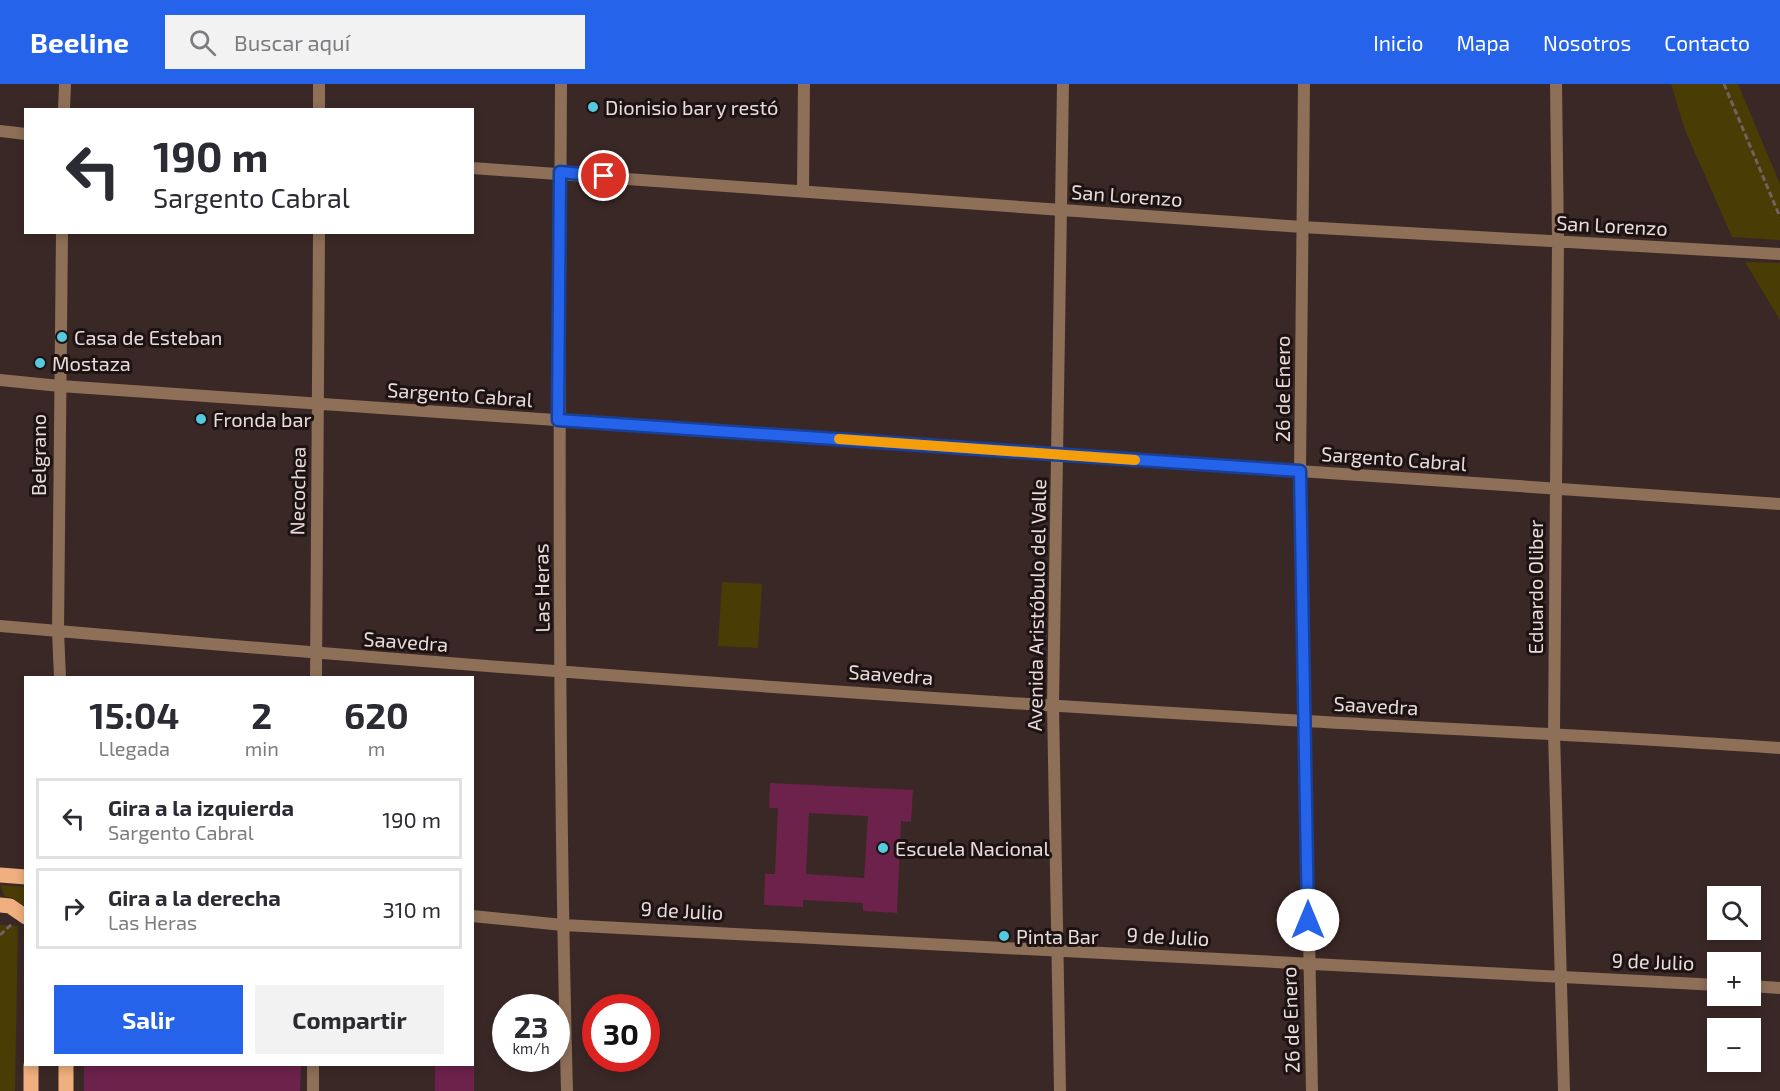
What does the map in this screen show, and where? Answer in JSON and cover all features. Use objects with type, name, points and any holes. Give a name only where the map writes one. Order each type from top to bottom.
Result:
[{"type":"main road","points":[[0,875],[24,877]]},
{"type":"main road","points":[[0,905],[10,906],[24,915]]},
{"type":"main road","points":[[31,1066],[31,1091]]},
{"type":"main road","points":[[66,1066],[66,1091]]},
{"type":"street","points":[[64,108],[65,84]]},
{"type":"street","points":[[319,84],[319,108]]},
{"type":"street","name":"Las Heras","points":[[561,84],[558,420],[567,1091]]},
{"type":"street","points":[[803,190],[804,84]]},
{"type":"street","name":"Avenida Aristóbulo del Valle","points":[[1060,1091],[1053,705],[1064,84]]},
{"type":"street","name":"26 de Enero","points":[[1304,84],[1300,471],[1312,1091]]},
{"type":"street","name":"Eduardo Oliber","points":[[1556,84],[1558,241],[1554,733],[1559,978],[1564,1091]]},
{"type":"street","points":[[0,131],[24,134]]},
{"type":"street","name":"San Lorenzo","points":[[474,168],[560,172],[1302,228],[1780,254]]},
{"type":"street","name":"Belgrano","points":[[60,676],[58,631],[62,234]]},
{"type":"street","name":"Necochea","points":[[316,676],[319,234]]},
{"type":"street","name":"Sargento Cabral","points":[[0,380],[318,404],[1780,504]]},
{"type":"street","name":"Saavedra","points":[[0,626],[315,654],[1053,705],[1780,748]]},
{"type":"street","name":"9 de Julio","points":[[474,916],[563,925],[1707,985]]},
{"type":"street","points":[[1761,987],[1780,988]]},
{"type":"street","points":[[313,1091],[314,1066]]},
{"type":"path","points":[[1724,84],[1780,217]]},
{"type":"shaded area","points":[[1671,84],[1738,84],[1780,184],[1780,240],[1732,237],[1685,130]]},
{"type":"shaded area","points":[[1745,262],[1780,263],[1780,320]]},
{"type":"shaded area","points":[[722,582],[762,584],[758,648],[718,646]]},
{"type":"shaded area","points":[[0,885],[24,887],[24,905],[11,897],[5,897]]},
{"type":"shaded area","points":[[0,925],[18,926],[15,1091],[0,1091]]},
{"type":"building","name":"Escuela Nacional","points":[[770,783],[913,790],[911,822],[901,821],[897,913],[863,911],[863,903],[803,900],[803,907],[764,905],[765,874],[775,874],[778,808],[769,808]],"holes":[[[809,813],[868,816],[864,878],[806,874]]]},
{"type":"building","points":[[84,1066],[301,1066],[300,1091],[84,1091]]},
{"type":"building","points":[[435,1066],[474,1066],[474,1091],[435,1091]]},
{"type":"slow traffic","points":[[839,439],[1135,460]]},
{"type":"place","name":"Dionisio bar y restó","points":[[593,107]]},
{"type":"place","name":"Casa de Esteban","points":[[62,337]]},
{"type":"place","name":"Mostaza","points":[[40,363]]},
{"type":"place","name":"Fronda bar","points":[[201,419]]},
{"type":"place","name":"Escuela Nacional","points":[[883,848]]},
{"type":"place","name":"Pinta Bar","points":[[1004,936]]},
{"type":"route","points":[[604,176],[560,172],[558,420],[1300,471],[1308,920]]}]
